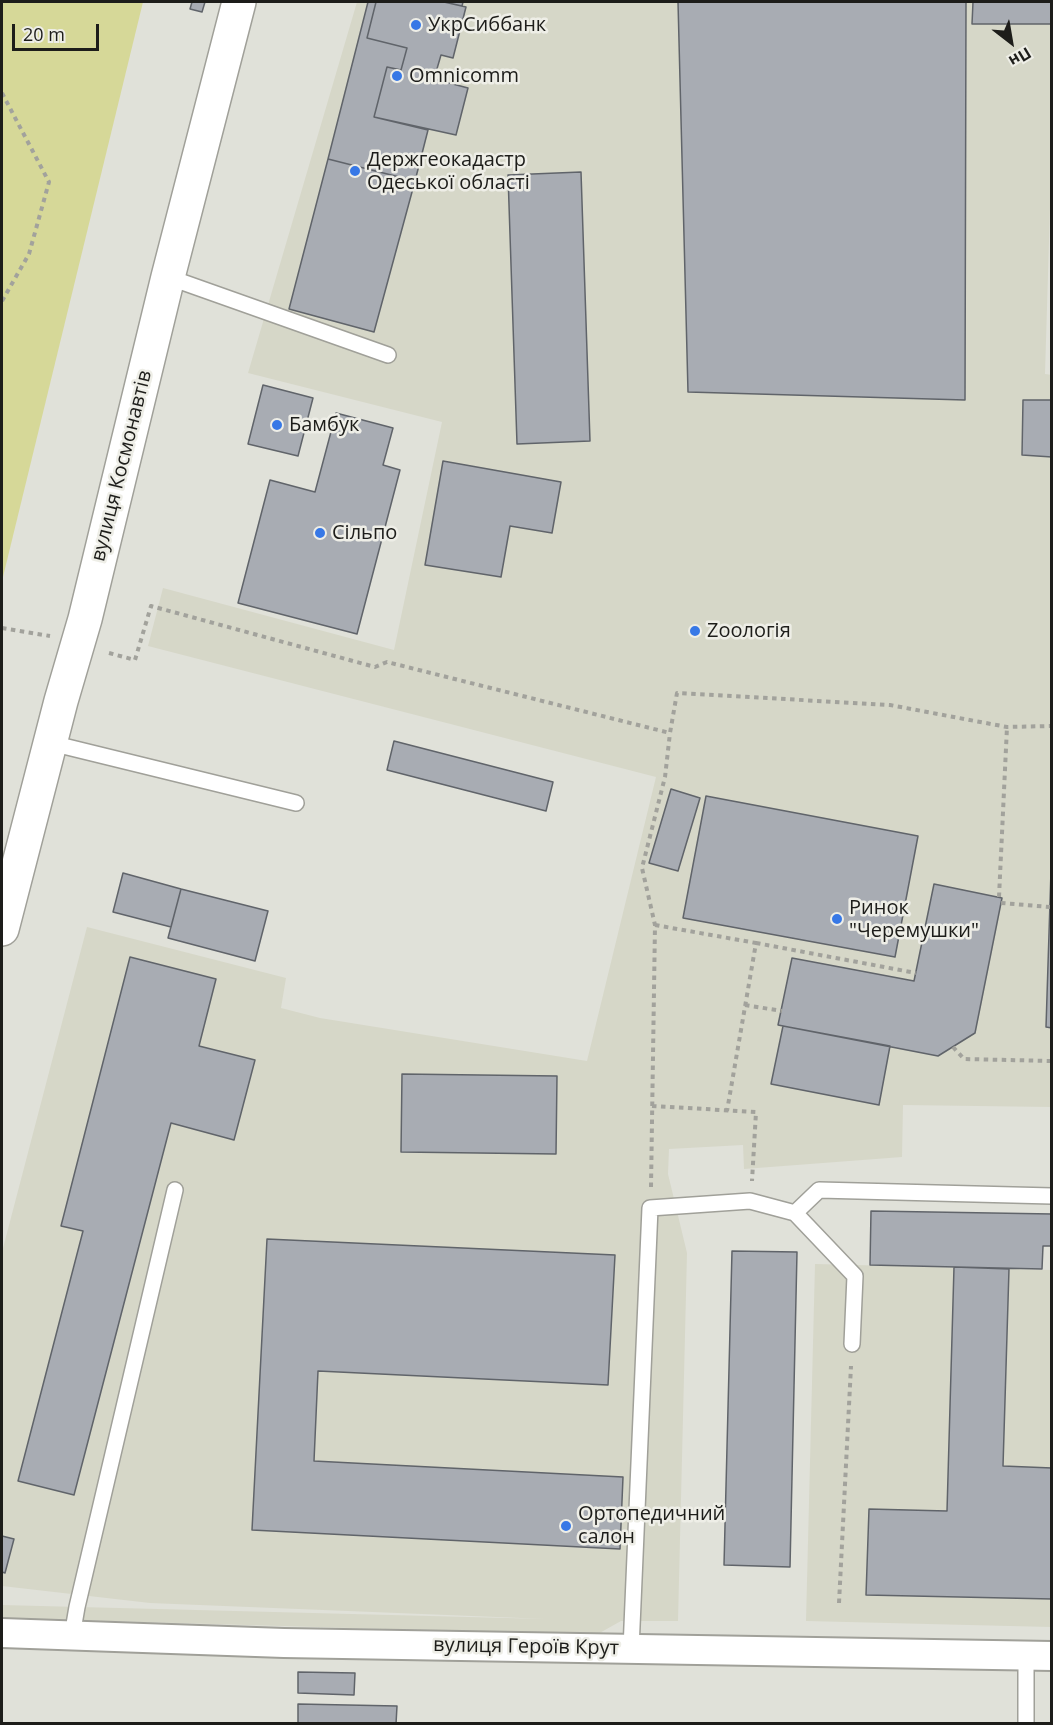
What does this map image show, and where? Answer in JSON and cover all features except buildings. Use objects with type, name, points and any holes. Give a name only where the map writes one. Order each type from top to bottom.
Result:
[{"type":"main road","name":"вулиця Космонавтів","points":[[2,929],[88,607],[168,277],[239,2]]},
{"type":"street","name":"вулиця Героїв Крут","points":[[2,1633],[308,1643],[1039,1656]]},
{"type":"lane","points":[[168,277],[388,355]]},
{"type":"lane","points":[[51,743],[296,803]]},
{"type":"lane","points":[[72,1636],[175,1190]]},
{"type":"lane","points":[[795,1213],[819,1190],[1052,1196]]},
{"type":"lane","points":[[632,1649],[650,1208],[750,1201],[795,1213],[855,1276],[852,1344]]},
{"type":"lane","points":[[1026,1724],[1039,1656]]},
{"type":"path","points":[[2,93],[49,182],[29,254],[2,301]]},
{"type":"path","points":[[109,653],[135,660],[151,606],[375,667],[387,663],[670,733]]},
{"type":"path","points":[[2,628],[50,636]]},
{"type":"path","points":[[650,1208],[655,925],[642,868],[665,777],[677,693],[890,705],[1006,727],[1052,726]]},
{"type":"path","points":[[999,897],[1006,727]]},
{"type":"path","points":[[1001,903],[1050,907]]},
{"type":"path","points":[[655,925],[916,973]]},
{"type":"path","points":[[727,1111],[756,943]]},
{"type":"path","points":[[745,1005],[782,1011]]},
{"type":"path","points":[[953,1047],[964,1059],[1052,1061]]},
{"type":"path","points":[[652,1106],[756,1112],[750,1201]]},
{"type":"path","points":[[839,1603],[852,1344]]},
{"type":"shaded area","points":[[357,2],[1051,2],[1051,174],[1045,374],[1052,375],[1051,1107],[903,1105],[902,1157],[744,1169],[743,1145],[669,1149],[668,1174],[687,1253],[678,1621],[621,1621],[596,1635],[2,1618],[2,1605],[546,1619],[150,1603],[2,1586],[2,1252],[87,927],[286,978],[281,1008],[320,1018],[587,1061],[656,777],[148,646],[163,588],[394,650],[442,422],[248,373]]},
{"type":"shaded area","points":[[815,1264],[1051,1270],[1051,1627],[806,1621]]},
{"type":"green space","points":[[2,2],[143,2],[2,581]]},
{"type":"place","name":"УкрСиббанк","points":[[416,25]]},
{"type":"place","name":"Omnicomm","points":[[397,76]]},
{"type":"place","name":"Держгеокадастр Одеської області","points":[[355,171]]},
{"type":"place","name":"Бамбук","points":[[277,425]]},
{"type":"place","name":"Сільпо","points":[[320,533]]},
{"type":"place","name":"Zooлогія","points":[[695,631]]},
{"type":"place","name":"Ринок \"Черемушки\"","points":[[837,919]]},
{"type":"place","name":"Ортопедичний салон","points":[[566,1526]]}]
